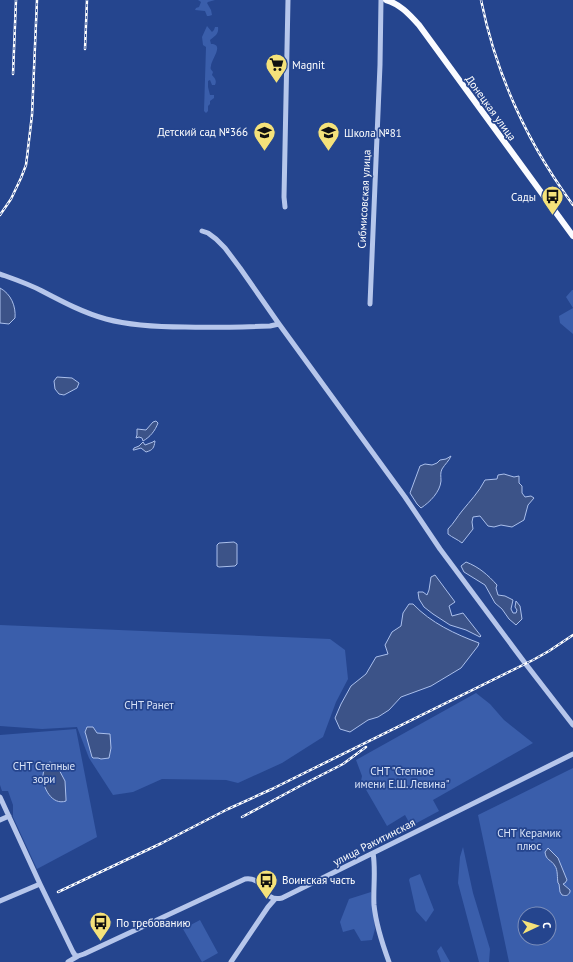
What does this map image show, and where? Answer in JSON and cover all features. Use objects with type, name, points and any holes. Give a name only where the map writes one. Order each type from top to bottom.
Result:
[{"type":"main road","name":"Донецкая улица","points":[[386,0],[395,3],[402,8],[419,25],[573,236]]},
{"type":"street","points":[[285,207],[284,190],[288,0]]},
{"type":"street","name":"Сибмисовская улица","points":[[370,304],[380,65],[381,0]]},
{"type":"street","points":[[202,231],[208,233],[216,239],[224,248],[405,497],[451,563],[573,725]]},
{"type":"street","points":[[0,274],[20,281],[84,312],[129,325],[217,328],[270,326],[278,324]]},
{"type":"street","name":"улица Ракитинская","points":[[275,899],[282,898],[336,872],[573,754]]},
{"type":"street","points":[[0,796],[73,952],[78,956]]},
{"type":"street","points":[[0,820],[9,816]]},
{"type":"street","points":[[373,853],[376,918],[380,938],[389,962]]},
{"type":"street","points":[[68,962],[232,884],[250,878],[256,880],[268,896],[275,899],[231,962]]},
{"type":"street","points":[[0,901],[40,884]]},
{"type":"green space","points":[[198,0],[215,0],[207,3],[212,15],[207,16],[205,11],[195,10],[199,7],[201,2]]},
{"type":"green space","points":[[207,26],[212,32],[215,27],[218,27],[218,31],[210,40],[211,44],[217,47],[211,68],[213,72],[212,75],[216,82],[215,85],[212,85],[210,80],[208,81],[210,95],[214,95],[214,98],[210,101],[208,111],[206,113],[204,111],[206,47],[203,45],[202,37]]},
{"type":"green space","points":[[573,290],[573,308],[566,297]]},
{"type":"green space","points":[[573,308],[573,334],[560,323],[559,316]]},
{"type":"green space","name":"СНТ Ранет","points":[[0,625],[330,639],[345,650],[348,679],[336,702],[323,737],[282,763],[238,783],[226,780],[162,779],[133,792],[113,795],[89,758],[77,727],[42,729],[0,726]]},
{"type":"green space","name":"СНТ \"Степное имени Е.Ш. Левина\"","points":[[476,693],[490,704],[504,720],[533,743],[433,800],[439,811],[411,826],[405,815],[387,826],[361,781],[362,776],[356,760]]},
{"type":"green space","name":"СНТ Степные зори","points":[[76,729],[97,837],[37,869],[13,817],[13,805],[8,791],[2,791],[0,785],[0,735]]},
{"type":"green space","name":"СНТ Керамик плюс","points":[[573,768],[573,962],[509,962],[478,815]]},
{"type":"green space","points":[[463,847],[473,893],[490,949],[489,962],[479,962],[458,883],[460,857]]},
{"type":"green space","points":[[420,874],[434,910],[426,922],[416,911],[409,880],[410,878]]},
{"type":"green space","points":[[371,892],[375,929],[372,940],[361,941],[354,929],[343,932],[340,922],[349,899]]},
{"type":"green space","points":[[200,920],[218,953],[202,962],[183,929]]},
{"type":"green space","points":[[441,946],[450,962],[441,962],[437,951]]},
{"type":"shaded area","points":[[0,288],[10,297],[15,309],[15,318],[9,324],[0,323]]},
{"type":"shaded area","points":[[57,377],[72,378],[79,383],[77,388],[64,395],[59,394],[55,389],[54,381]]},
{"type":"shaded area","points":[[156,421],[158,423],[157,426],[148,438],[143,441],[142,438],[136,438],[137,429],[146,430],[153,422]]},
{"type":"shaded area","points":[[154,441],[154,447],[146,452],[141,448],[133,450],[143,442],[145,445]]},
{"type":"shaded area","points":[[451,456],[441,470],[441,481],[437,493],[421,508],[410,493],[420,466],[425,464],[432,465]]},
{"type":"shaded area","points":[[504,474],[514,477],[519,476],[519,483],[522,486],[522,493],[525,497],[531,496],[534,498],[528,505],[524,520],[512,527],[501,525],[494,527],[488,526],[480,516],[473,517],[473,529],[462,543],[448,534],[448,529],[485,480],[497,479],[498,475]]},
{"type":"shaded area","points":[[234,542],[237,544],[237,564],[235,566],[217,566],[217,545],[219,543]]},
{"type":"shaded area","points":[[466,562],[479,569],[494,581],[497,585],[496,588],[498,595],[505,596],[513,600],[511,609],[513,613],[516,613],[517,610],[515,607],[516,601],[520,606],[522,619],[516,625],[495,603],[485,585],[464,572],[461,566]]},
{"type":"shaded area","points":[[435,575],[455,602],[449,606],[452,616],[463,613],[481,636],[480,637],[466,630],[450,625],[424,607],[419,599],[418,592],[423,592],[427,595],[431,577]]},
{"type":"shaded area","points":[[409,604],[413,604],[435,622],[461,636],[479,643],[478,646],[461,668],[431,686],[401,697],[389,710],[378,717],[368,720],[350,732],[340,729],[335,718],[341,704],[351,686],[366,674],[376,657],[388,654],[385,645],[392,632],[401,626],[403,613]]},
{"type":"shaded area","points":[[87,727],[93,727],[97,733],[110,734],[111,748],[109,758],[101,759],[92,757],[85,732]]},
{"type":"shaded area","points":[[50,762],[56,764],[65,781],[66,801],[56,801],[46,790],[43,774],[47,763]]},
{"type":"shaded area","points":[[548,848],[558,858],[567,880],[563,884],[570,890],[570,892],[565,896],[560,892],[556,868],[546,855],[545,852]]},
{"type":"railway","points":[[13,74],[16,0]]},
{"type":"railway","points":[[0,215],[11,199],[26,165],[32,115],[37,0]]},
{"type":"railway","points":[[85,49],[87,0]]},
{"type":"railway","points":[[481,0],[495,55],[516,107],[542,158],[573,205]]},
{"type":"railway","points":[[58,892],[162,843],[228,809],[272,789],[533,660],[573,635]]},
{"type":"railway","points":[[242,817],[343,764],[366,747]]},
{"type":"place","name":"Magnit","points":[[277,84]]},
{"type":"place","name":"Детский сад №366","points":[[264,152]]},
{"type":"place","name":"Школа №81","points":[[329,152]]},
{"type":"place","name":"Сады","points":[[552,216]]},
{"type":"place","name":"Воинская часть","points":[[267,900]]},
{"type":"place","name":"По требованию","points":[[101,942]]}]
